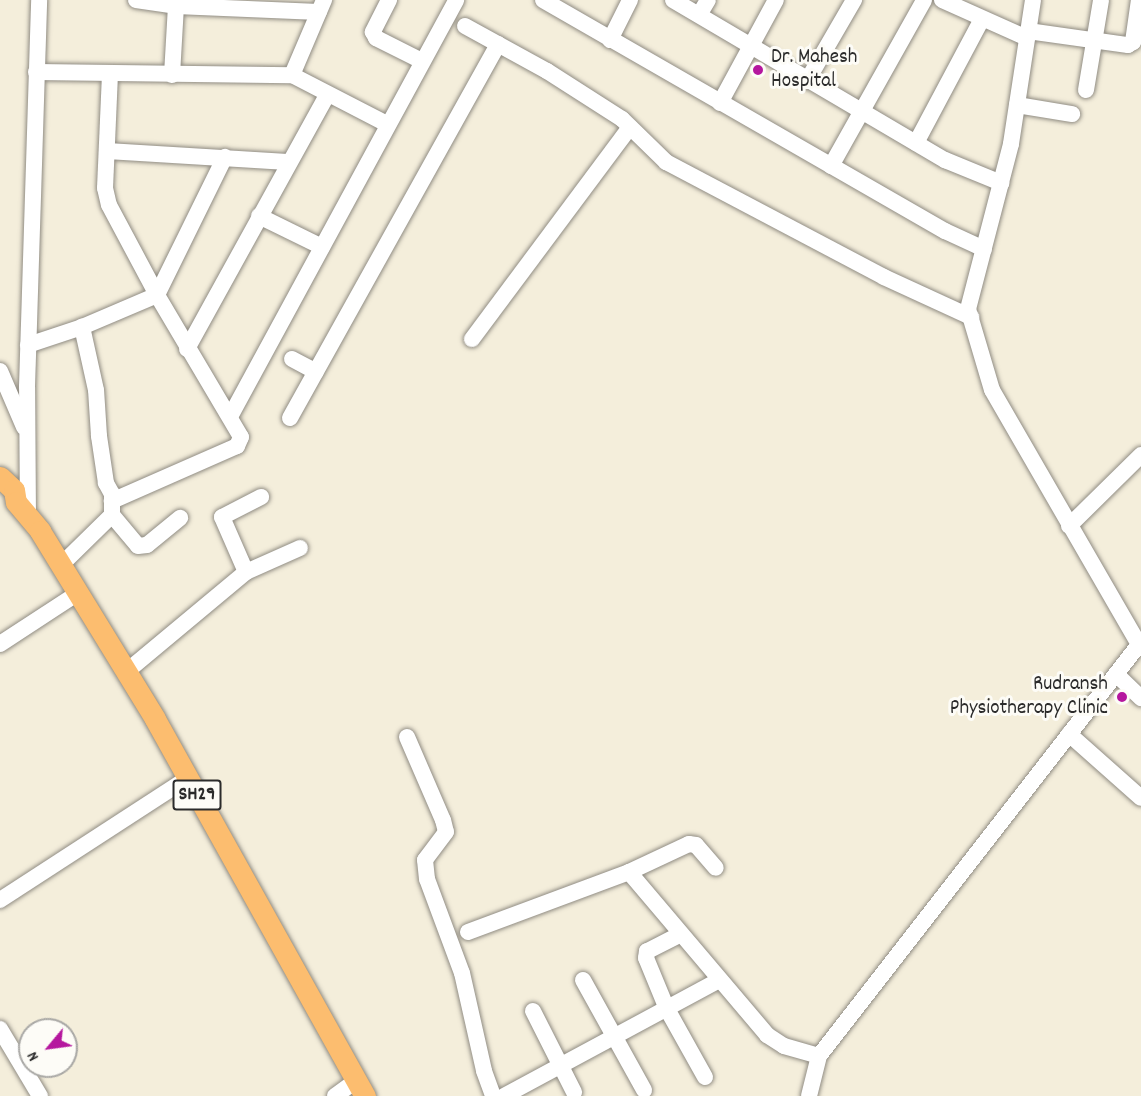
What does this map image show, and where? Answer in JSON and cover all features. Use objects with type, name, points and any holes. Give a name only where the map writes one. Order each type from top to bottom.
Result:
[{"type":"main road","points":[[0,477],[14,490],[15,504]]},
{"type":"main road","name":"SH29","points":[[15,504],[61,565],[126,672],[188,778],[361,1089]]},
{"type":"street","points":[[15,504],[27,436],[39,0]]},
{"type":"street","points":[[136,0],[176,6],[210,3],[318,6],[292,75]]},
{"type":"street","points":[[389,0],[373,32],[376,38],[422,61]]},
{"type":"street","points":[[231,416],[456,0]]},
{"type":"street","points":[[543,0],[570,6],[610,40],[831,166],[984,249]]},
{"type":"street","points":[[610,40],[630,0]]},
{"type":"street","points":[[673,0],[807,81],[945,160],[1001,183]]},
{"type":"street","points":[[699,15],[708,0]]},
{"type":"street","points":[[720,103],[776,0]]},
{"type":"street","points":[[807,81],[854,0]]},
{"type":"street","points":[[831,166],[924,0]]},
{"type":"street","points":[[942,0],[981,21],[1028,34],[1123,46],[1133,42],[1139,0]]},
{"type":"street","points":[[809,1096],[819,1056],[1140,644],[1069,526],[992,390],[968,309],[1001,183],[1017,105],[1033,0]]},
{"type":"street","points":[[1086,90],[1101,0]]},
{"type":"street","points":[[172,75],[176,6]]},
{"type":"street","points":[[916,143],[981,21]]},
{"type":"street","points":[[465,26],[547,71],[630,127],[666,162],[884,277],[971,317]]},
{"type":"street","points":[[290,418],[498,44]]},
{"type":"street","points":[[36,72],[292,75],[387,124]]},
{"type":"street","points":[[61,565],[112,508],[237,446],[241,437],[231,416],[187,349],[109,205],[105,188],[110,74]]},
{"type":"street","points":[[187,349],[288,162],[328,94]]},
{"type":"street","points":[[1017,105],[1072,114]]},
{"type":"street","points":[[472,339],[630,127]]},
{"type":"street","points":[[107,152],[288,162]]},
{"type":"street","points":[[28,345],[82,327],[157,295],[225,157]]},
{"type":"street","points":[[259,216],[322,247]]},
{"type":"street","points":[[82,327],[96,390],[99,436],[112,508],[138,546],[147,545],[180,518]]},
{"type":"street","points":[[291,359],[316,372]]},
{"type":"street","points":[[0,371],[27,436]]},
{"type":"street","points":[[1069,526],[1141,455]]},
{"type":"street","points":[[246,572],[222,517],[261,497]]},
{"type":"street","points":[[126,672],[246,572],[300,548]]},
{"type":"street","points":[[0,644],[78,593]]},
{"type":"street","points":[[1116,674],[1141,698]]},
{"type":"street","points":[[1069,734],[1141,798]]},
{"type":"street","points":[[407,737],[446,832],[425,860],[427,879],[462,973],[484,1071],[493,1096]]},
{"type":"street","points":[[0,900],[188,778]]},
{"type":"street","points":[[468,932],[629,872],[689,844],[696,845],[716,868]]},
{"type":"street","points":[[629,872],[679,935],[767,1035],[784,1046],[819,1056]]},
{"type":"street","points":[[679,935],[647,951],[646,958],[667,1009],[705,1077]]},
{"type":"street","points":[[583,980],[644,1090]]},
{"type":"street","points":[[504,1096],[719,980]]},
{"type":"street","points":[[533,1011],[574,1092]]},
{"type":"street","points":[[1,1033],[40,1096]]},
{"type":"street","points":[[335,1096],[361,1089]]},
{"type":"place","name":"Dr. Mahesh Hospital","points":[[758,70]]},
{"type":"place","name":"Rudransh Physiotherapy Clinic","points":[[1122,697]]}]
